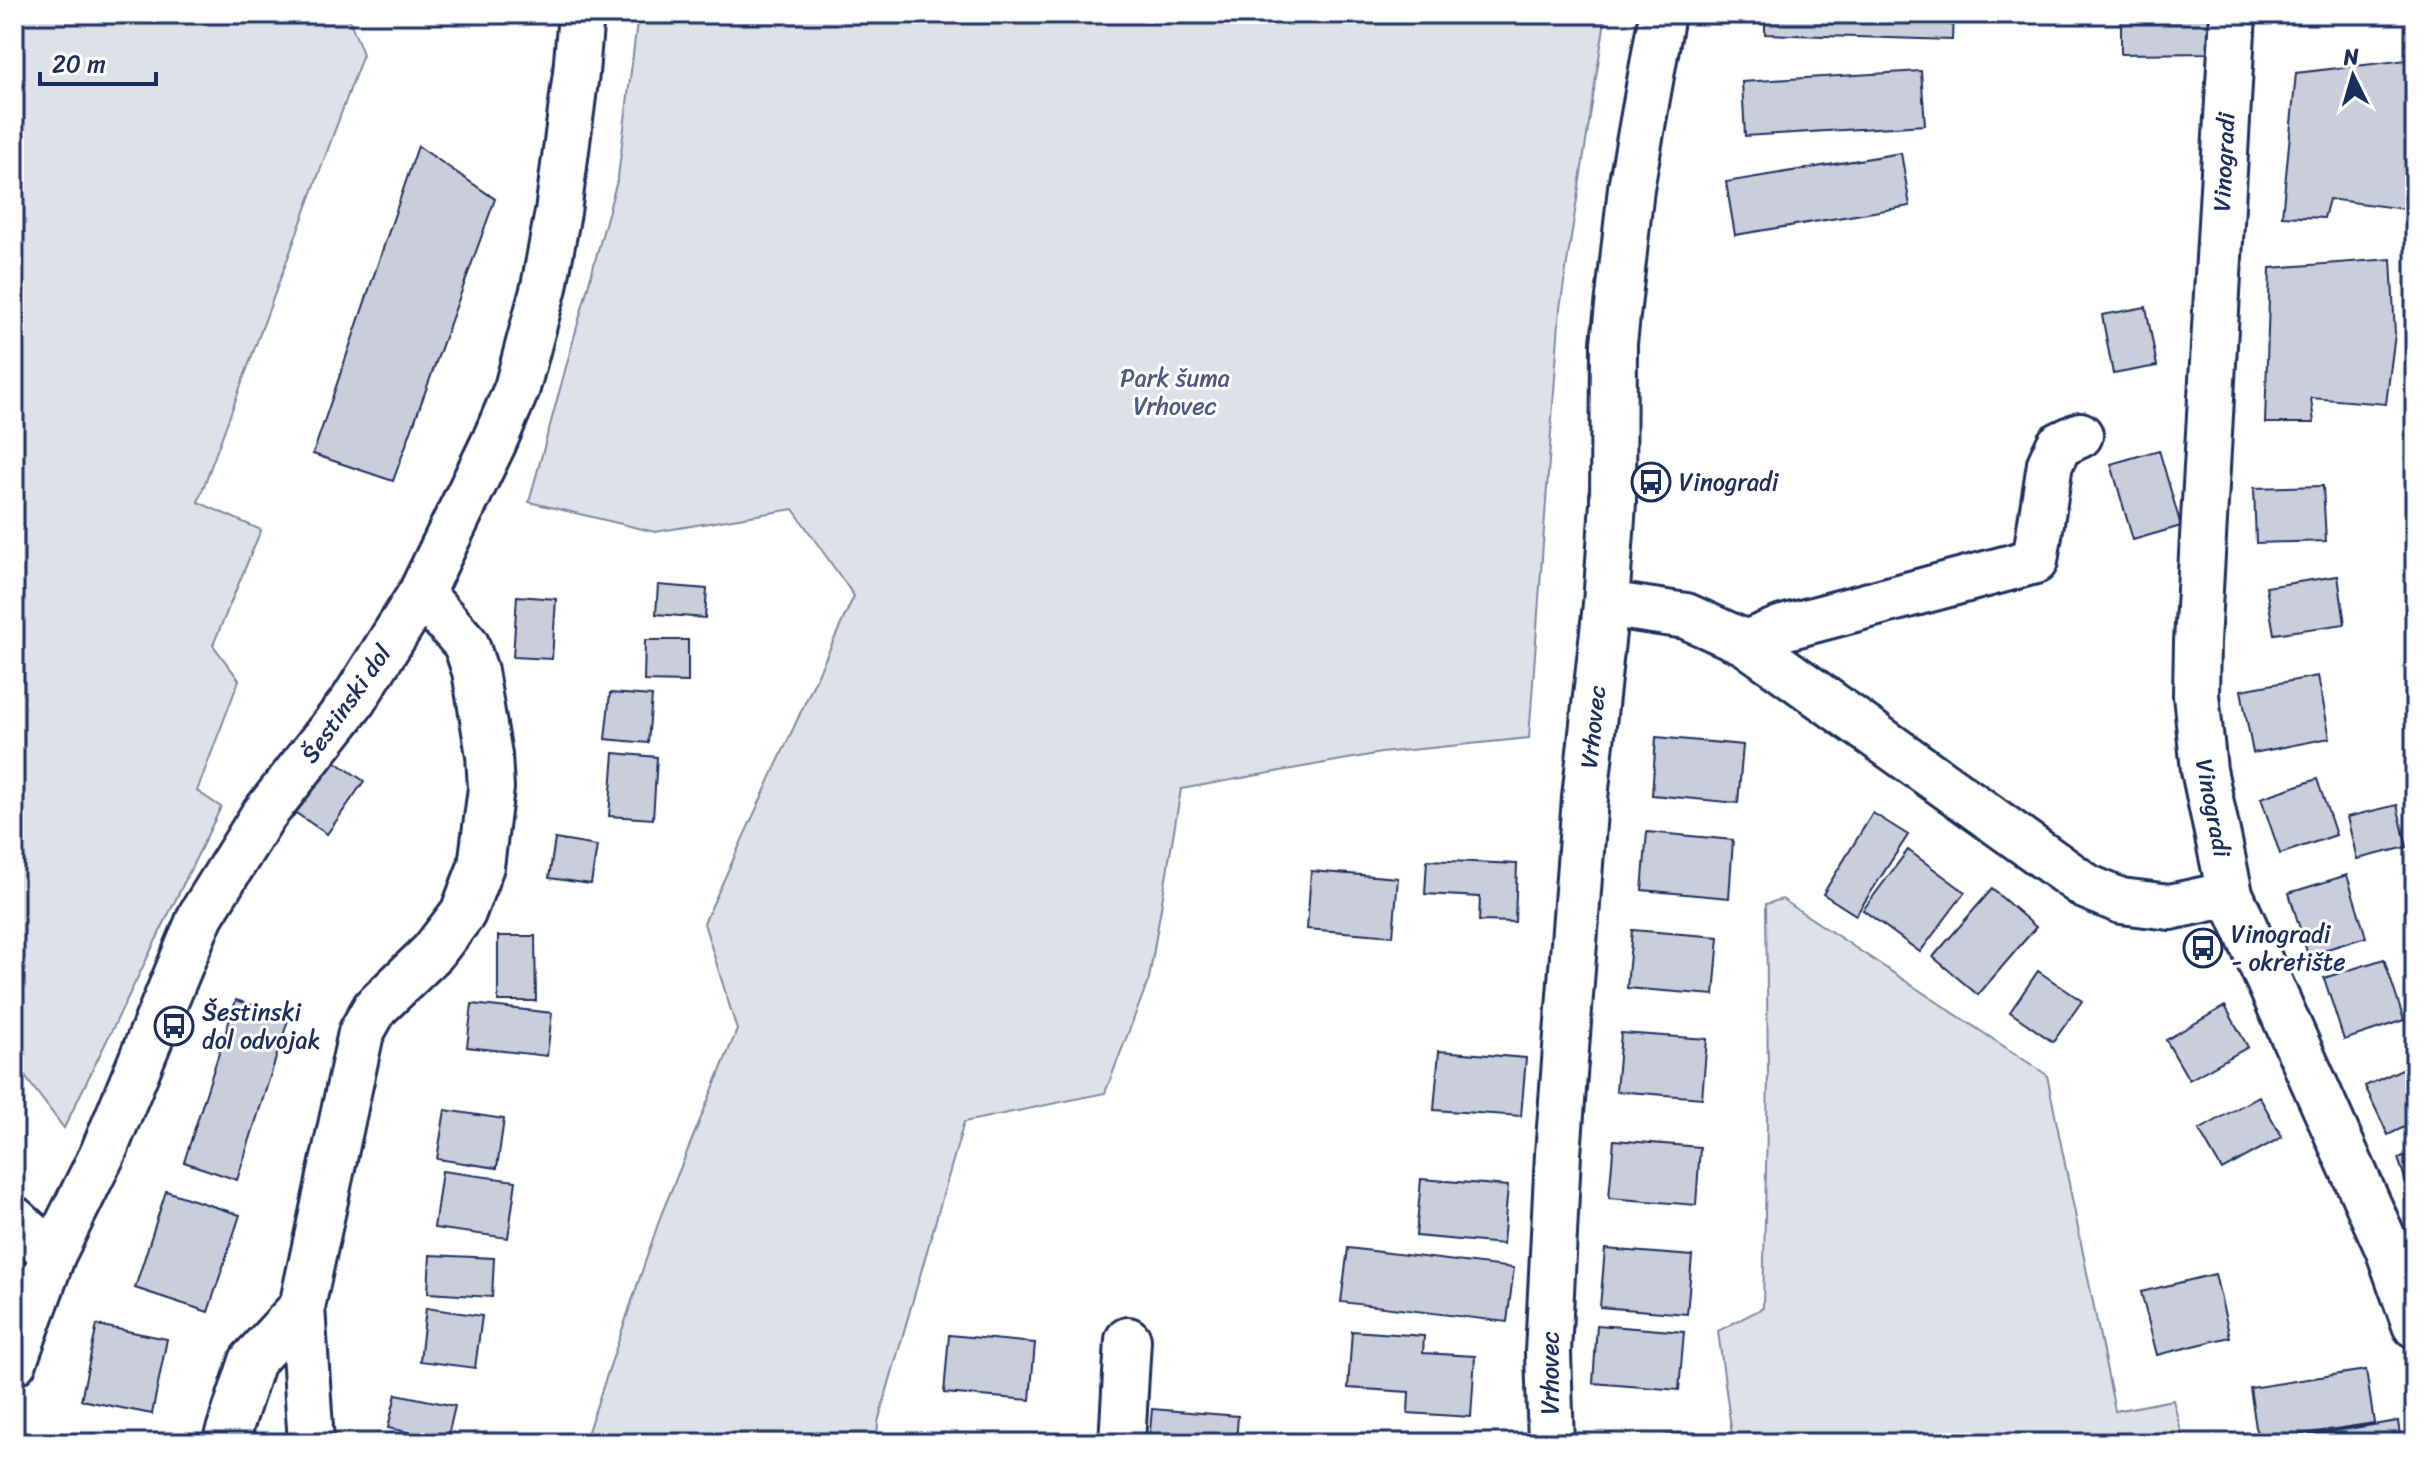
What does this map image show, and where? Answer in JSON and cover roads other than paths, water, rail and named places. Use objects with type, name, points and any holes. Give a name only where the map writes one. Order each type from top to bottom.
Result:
[{"type":"street","name":"Šestinski dol","points":[[14,1362],[53,1254],[103,1153],[201,915],[262,817],[353,701],[421,593],[517,388],[558,212],[581,14]]},
{"type":"street","name":"Vrhovec","points":[[1551,1443],[1548,1353],[1558,1154],[1585,798],[1606,604],[1613,503],[1614,343],[1631,188],[1662,14]]},
{"type":"street","name":"Vinogradi","points":[[2233,14],[2196,695],[2204,770],[2230,894],[2388,1249],[2415,1325]]},
{"type":"street","points":[[1746,643],[1783,628],[2035,561],[2050,464],[2059,445],[2080,435]]},
{"type":"street","points":[[311,1443],[302,1307],[361,1033],[375,1008],[433,952],[463,913],[481,866],[491,788],[489,755],[475,671],[466,644],[421,593]]},
{"type":"street","points":[[1606,604],[1686,616],[1746,643],[2087,887],[2121,901],[2170,907],[2230,894]]},
{"type":"street","points":[[14,1219],[53,1254]]},
{"type":"street","points":[[225,1443],[252,1361],[302,1307]]},
{"type":"street","points":[[1122,1443],[1128,1340]]},
{"type":"place","name":"Vinogradi","points":[[1651,482]]},
{"type":"place","name":"Vinogradi - okretište","points":[[2203,948]]},
{"type":"place","name":"Šestinski dol odvojak","points":[[174,1026]]},
{"type":"park label","name":"Park šuma Vrhovec","points":[[1175,392]]}]
